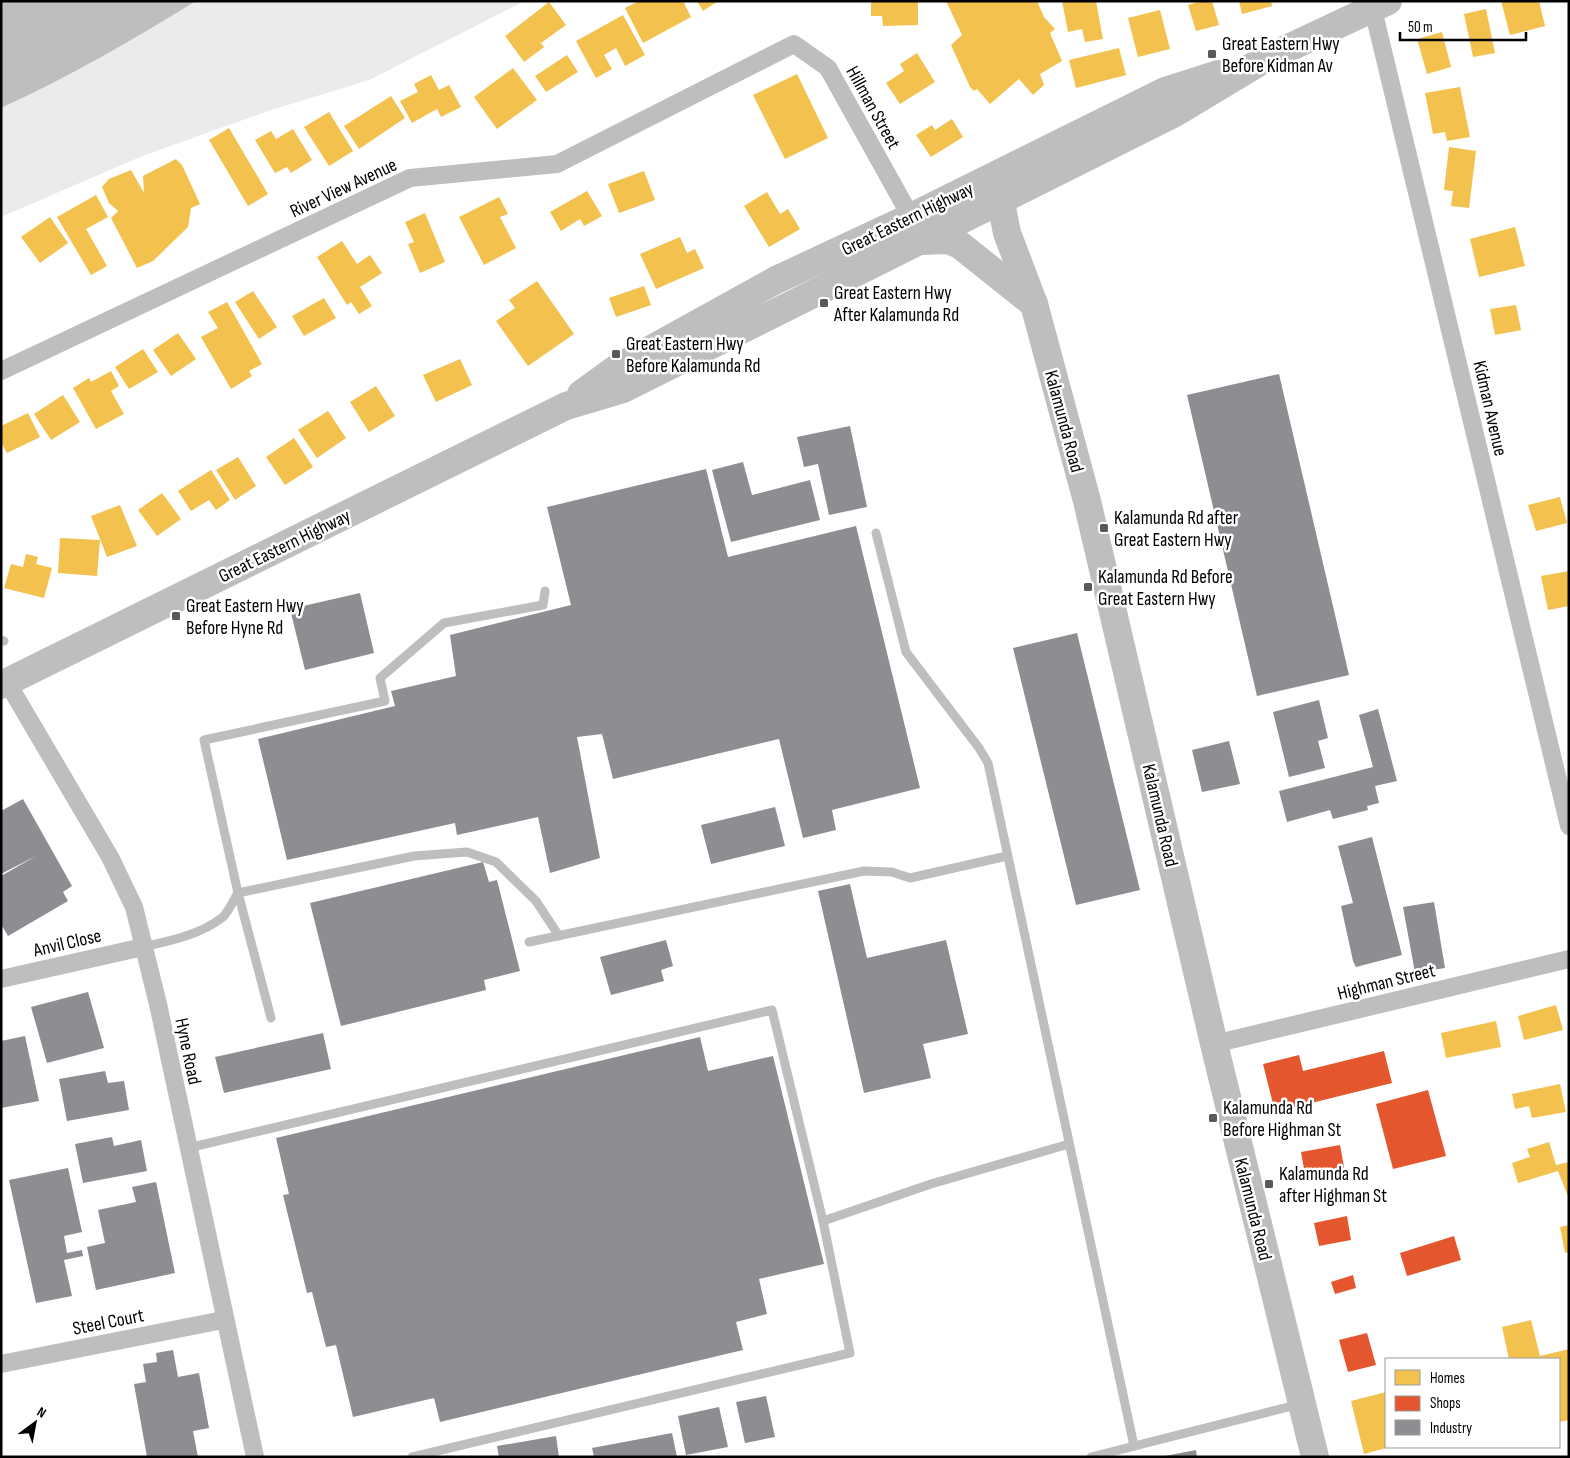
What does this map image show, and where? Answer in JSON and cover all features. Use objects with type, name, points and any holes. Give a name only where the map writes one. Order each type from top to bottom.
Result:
[{"type":"main road","name":"Great Eastern Highway","points":[[4,684],[566,406],[622,389],[911,220],[995,190],[1175,113],[1263,60],[1377,4]]},
{"type":"main road","name":"Kalamunda Road","points":[[995,190],[1007,233],[1034,304],[1089,510],[1214,1044],[1315,1457]]},
{"type":"main road","points":[[911,220],[960,245],[1034,304]]},
{"type":"street","name":"Kidman Avenue","points":[[1377,4],[1569,826]]},
{"type":"street","name":"Hillman Street","points":[[794,44],[828,68],[911,220]]},
{"type":"street","name":"River View Avenue","points":[[1,371],[410,178],[557,164],[794,44]]},
{"type":"street","name":"Hyne Road","points":[[4,684],[110,857],[134,907],[142,947],[158,1004],[223,1320],[255,1457]]},
{"type":"street","name":"Anvil Close","points":[[1,979],[142,947]]},
{"type":"street","name":"Highman Street","points":[[1214,1044],[1569,958]]},
{"type":"street","name":"Steel Court","points":[[1,1364],[223,1320]]},
{"type":"lane","points":[[876,533],[906,652],[979,748],[988,763],[1134,1446]]},
{"type":"lane","points":[[271,1018],[238,894],[204,740],[385,701],[380,678],[444,623],[543,606],[545,591]]},
{"type":"lane","points":[[142,947],[174,940],[203,929],[224,916],[238,894],[414,856],[468,852],[496,862],[536,901],[559,936]]},
{"type":"lane","points":[[530,942],[864,871],[892,872],[910,878],[1008,856]]},
{"type":"lane","points":[[188,1148],[772,1010],[823,1221],[850,1353],[412,1457]]},
{"type":"lane","points":[[823,1221],[931,1184],[1069,1144]]},
{"type":"lane","points":[[1091,1457],[1303,1404]]},
{"type":"shaded area","points":[[1,1],[196,1],[100,58],[1,108]]},
{"type":"shaded area","points":[[196,1],[525,1],[369,80],[265,112],[140,157],[1,217],[1,108],[100,58]]},
{"type":"building: Homes","points":[[639,1],[683,1],[691,17],[643,43],[625,8]]},
{"type":"building: Homes","points":[[697,1],[718,1],[703,11]]},
{"type":"building: Homes","points":[[871,1],[918,1],[918,25],[883,26],[882,16],[871,16]]},
{"type":"building: Homes","points":[[946,1],[1037,1],[1044,17],[1055,29],[1050,33],[1062,61],[1040,74],[1044,85],[1033,95],[1019,79],[990,104],[977,89],[974,91],[970,87],[951,45],[962,35]]},
{"type":"building: Homes","points":[[1062,1],[1096,1],[1103,39],[1085,42],[1082,29],[1068,32]]},
{"type":"building: Homes","points":[[1202,1],[1212,1],[1219,25],[1196,31],[1188,5]]},
{"type":"building: Homes","points":[[1239,1],[1271,1],[1272,6],[1242,14]]},
{"type":"building: Homes","points":[[1501,1],[1539,1],[1545,26],[1510,35]]},
{"type":"building: Homes","points":[[549,2],[566,25],[541,43],[544,47],[524,62],[505,36]]},
{"type":"building: Homes","points":[[1486,9],[1495,53],[1473,57],[1464,14]]},
{"type":"building: Homes","points":[[1160,10],[1170,49],[1138,57],[1128,18]]},
{"type":"building: Homes","points":[[623,15],[645,55],[625,66],[616,48],[604,55],[612,69],[596,78],[576,41]]},
{"type":"building: Homes","points":[[1442,32],[1451,67],[1427,74],[1417,39]]},
{"type":"building: Homes","points":[[1119,48],[1126,75],[1076,88],[1069,60]]},
{"type":"building: Homes","points":[[917,53],[935,82],[900,104],[886,83],[904,71],[900,64]]},
{"type":"building: Homes","points":[[567,55],[578,72],[546,92],[535,76]]},
{"type":"building: Homes","points":[[513,68],[537,100],[497,129],[474,97]]},
{"type":"building: Homes","points":[[797,74],[828,138],[785,159],[753,95]]},
{"type":"building: Homes","points":[[431,75],[439,90],[449,85],[461,107],[441,117],[437,109],[412,123],[400,101],[418,92],[414,84]]},
{"type":"building: Homes","points":[[1460,87],[1470,137],[1447,141],[1445,132],[1433,134],[1425,93]]},
{"type":"building: Homes","points":[[391,96],[405,118],[359,149],[344,126]]},
{"type":"building: Homes","points":[[329,112],[353,151],[329,166],[304,127]]},
{"type":"building: Homes","points":[[952,119],[963,137],[931,157],[916,135],[932,125],[935,130]]},
{"type":"building: Homes","points":[[229,128],[268,194],[248,206],[209,140]]},
{"type":"building: Homes","points":[[293,129],[312,160],[291,173],[287,167],[275,173],[255,140],[271,131],[276,139]]},
{"type":"building: Homes","points":[[1449,147],[1476,151],[1469,208],[1451,206],[1453,191],[1444,190]]},
{"type":"building: Homes","points":[[176,159],[182,165],[200,204],[191,208],[188,227],[153,261],[137,268],[111,218],[118,211],[109,203],[102,187],[109,179],[131,170],[144,193],[143,176]]},
{"type":"building: Homes","points":[[644,171],[655,200],[619,213],[608,184]]},
{"type":"building: Homes","points":[[587,191],[602,216],[584,226],[580,219],[561,231],[550,212]]},
{"type":"building: Homes","points":[[767,192],[780,214],[788,209],[800,229],[769,247],[744,206]]},
{"type":"building: Homes","points":[[96,195],[108,217],[86,229],[107,266],[91,275],[57,217]]},
{"type":"building: Homes","points":[[499,197],[508,214],[500,217],[516,248],[484,265],[459,217]]},
{"type":"building: Homes","points":[[425,213],[445,262],[420,273],[408,244],[414,242],[405,222]]},
{"type":"building: Homes","points":[[50,217],[68,243],[40,263],[21,237]]},
{"type":"building: Homes","points":[[1515,227],[1525,266],[1479,277],[1470,239]]},
{"type":"building: Homes","points":[[680,237],[687,253],[695,249],[704,268],[656,289],[640,254]]},
{"type":"building: Homes","points":[[342,241],[357,264],[370,255],[382,273],[360,287],[372,306],[359,314],[351,302],[347,305],[317,257]]},
{"type":"building: Homes","points":[[537,281],[574,334],[528,366],[496,321],[515,308],[509,300]]},
{"type":"building: Homes","points":[[644,286],[651,305],[616,317],[609,298]]},
{"type":"building: Homes","points":[[253,291],[277,327],[259,339],[235,302]]},
{"type":"building: Homes","points":[[324,298],[336,318],[304,336],[292,316]]},
{"type":"building: Homes","points":[[227,302],[262,364],[249,371],[252,376],[231,389],[201,337],[218,328],[208,312]]},
{"type":"building: Homes","points":[[1516,305],[1521,330],[1495,335],[1490,309]]},
{"type":"building: Homes","points":[[178,333],[196,359],[171,376],[153,350]]},
{"type":"building: Homes","points":[[143,349],[158,372],[129,389],[115,367]]},
{"type":"building: Homes","points":[[460,359],[472,385],[436,402],[423,375]]},
{"type":"building: Homes","points":[[111,371],[119,386],[111,391],[124,414],[96,429],[73,388],[89,378],[91,382]]},
{"type":"building: Homes","points":[[376,386],[395,416],[369,432],[350,402]]},
{"type":"building: Homes","points":[[63,395],[80,422],[51,440],[34,414]]},
{"type":"building: Homes","points":[[328,411],[346,438],[317,458],[298,430]]},
{"type":"building: Homes","points":[[28,413],[40,437],[7,453],[1,442],[1,426]]},
{"type":"building: Homes","points":[[294,438],[313,467],[285,485],[266,457]]},
{"type":"building: Homes","points":[[238,457],[256,486],[235,500],[216,470]]},
{"type":"building: Homes","points":[[211,470],[230,500],[216,510],[209,500],[191,511],[178,491]]},
{"type":"building: Homes","points":[[162,493],[181,519],[157,536],[138,510]]},
{"type":"building: Homes","points":[[1560,497],[1567,523],[1536,531],[1528,505]]},
{"type":"building: Homes","points":[[120,505],[137,546],[107,557],[91,516]]},
{"type":"building: Homes","points":[[60,538],[100,540],[97,576],[58,573]]},
{"type":"building: Homes","points":[[26,554],[38,557],[36,564],[52,568],[44,598],[4,588],[11,564],[23,567]]},
{"type":"building: Homes","points":[[1569,571],[1569,606],[1548,610],[1541,576]]},
{"type":"building: Homes","points":[[1556,1005],[1563,1030],[1524,1040],[1518,1016]]},
{"type":"building: Homes","points":[[1496,1021],[1501,1047],[1446,1058],[1441,1033]]},
{"type":"building: Homes","points":[[1560,1084],[1566,1112],[1532,1118],[1529,1106],[1515,1109],[1512,1094]]},
{"type":"building: Homes","points":[[1549,1142],[1556,1165],[1569,1162],[1569,1199],[1558,1171],[1518,1183],[1512,1163],[1530,1157],[1527,1149]]},
{"type":"building: Homes","points":[[1569,1225],[1569,1252],[1565,1253],[1560,1227]]},
{"type":"building: Homes","points":[[1531,1320],[1540,1356],[1569,1349],[1569,1420],[1560,1422],[1560,1358],[1509,1358],[1502,1327]]},
{"type":"building: Homes","points":[[1385,1392],[1386,1448],[1364,1454],[1351,1401]]},
{"type":"building: Shops","points":[[1384,1051],[1392,1083],[1275,1112],[1263,1064],[1299,1055],[1303,1071]]},
{"type":"building: Shops","points":[[1428,1090],[1446,1156],[1393,1169],[1376,1104]]},
{"type":"building: Shops","points":[[1340,1145],[1345,1172],[1306,1180],[1301,1152]]},
{"type":"building: Shops","points":[[1347,1216],[1351,1240],[1319,1246],[1314,1223]]},
{"type":"building: Shops","points":[[1454,1236],[1461,1260],[1407,1276],[1400,1253]]},
{"type":"building: Shops","points":[[1353,1275],[1356,1288],[1335,1294],[1331,1282]]},
{"type":"building: Shops","points":[[1367,1333],[1376,1365],[1348,1372],[1339,1340]]},
{"type":"building: Industry","points":[[1279,374],[1349,675],[1257,696],[1187,395]]},
{"type":"building: Industry","points":[[850,426],[867,507],[829,515],[818,464],[804,467],[797,437]]},
{"type":"building: Industry","points":[[743,462],[752,495],[810,480],[820,520],[731,542],[712,470]]},
{"type":"building: Industry","points":[[706,469],[728,557],[856,526],[920,788],[832,810],[836,830],[803,838],[779,739],[613,779],[602,734],[577,737],[600,858],[550,873],[538,817],[457,835],[455,823],[287,860],[258,739],[395,706],[391,691],[456,676],[450,635],[571,605],[547,507]]},
{"type":"building: Industry","points":[[360,593],[374,653],[305,670],[290,609]]},
{"type":"building: Industry","points":[[1077,633],[1140,890],[1076,905],[1013,648]]},
{"type":"building: Industry","points":[[1319,700],[1328,738],[1318,741],[1325,768],[1289,777],[1273,712]]},
{"type":"building: Industry","points":[[1378,709],[1397,781],[1375,786],[1379,803],[1367,806],[1368,810],[1333,819],[1330,810],[1287,822],[1279,791],[1373,767],[1359,715]]},
{"type":"building: Industry","points":[[1229,741],[1240,784],[1202,792],[1192,750]]},
{"type":"building: Industry","points":[[23,799],[72,886],[63,892],[68,901],[8,936],[1,924],[1,876],[36,856],[1,874],[1,811]]},
{"type":"building: Industry","points":[[775,807],[785,846],[711,864],[701,825]]},
{"type":"building: Industry","points":[[1372,837],[1402,955],[1356,967],[1341,906],[1353,903],[1338,846]]},
{"type":"building: Industry","points":[[483,862],[489,882],[497,880],[520,971],[484,980],[486,990],[341,1026],[310,903]]},
{"type":"building: Industry","points":[[850,884],[867,958],[946,940],[968,1034],[923,1044],[931,1078],[864,1093],[818,891]]},
{"type":"building: Industry","points":[[1434,902],[1445,968],[1415,973],[1403,907]]},
{"type":"building: Industry","points":[[666,940],[673,966],[661,970],[664,981],[611,995],[600,957]]},
{"type":"building: Industry","points":[[88,992],[104,1048],[47,1063],[31,1007]]},
{"type":"building: Industry","points":[[323,1033],[331,1069],[224,1093],[215,1057]]},
{"type":"building: Industry","points":[[25,1036],[39,1101],[1,1108],[1,1041]]},
{"type":"building: Industry","points":[[700,1037],[708,1071],[773,1056],[824,1264],[759,1279],[767,1314],[736,1322],[743,1350],[440,1422],[434,1398],[353,1417],[336,1345],[326,1347],[312,1292],[307,1293],[283,1195],[289,1194],[276,1138]]},
{"type":"building: Industry","points":[[105,1071],[108,1083],[124,1081],[129,1110],[67,1121],[59,1079]]},
{"type":"building: Industry","points":[[112,1137],[114,1146],[141,1140],[147,1171],[83,1183],[75,1144]]},
{"type":"building: Industry","points":[[68,1168],[82,1232],[64,1236],[67,1253],[82,1250],[83,1256],[64,1260],[72,1296],[36,1303],[9,1180]]},
{"type":"building: Industry","points":[[156,1182],[175,1273],[96,1290],[87,1247],[105,1243],[98,1210],[136,1202],[132,1187]]},
{"type":"building: Industry","points":[[173,1350],[178,1377],[199,1373],[209,1428],[193,1431],[198,1457],[147,1457],[134,1384],[146,1382],[143,1364],[157,1362],[156,1353]]},
{"type":"building: Industry","points":[[766,1396],[775,1437],[745,1443],[736,1402]]},
{"type":"building: Industry","points":[[719,1407],[728,1447],[686,1455],[678,1416]]},
{"type":"building: Industry","points":[[672,1433],[677,1457],[594,1457],[592,1448]]},
{"type":"building: Industry","points":[[556,1436],[559,1457],[499,1457],[497,1446]]},
{"type":"building: Industry","points":[[1196,1450],[1197,1457],[1165,1457],[1165,1456]]},
{"type":"place","name":"Great Eastern Hwy Before Kidman Av","points":[[1212,54]]},
{"type":"place","name":"Great Eastern Hwy After Kalamunda Rd","points":[[824,303]]},
{"type":"place","name":"Great Eastern Hwy Before Kalamunda Rd","points":[[616,354]]},
{"type":"place","name":"Kalamunda Rd after Great Eastern Hwy","points":[[1104,528]]},
{"type":"place","name":"Kalamunda Rd Before Great Eastern Hwy","points":[[1088,587]]},
{"type":"place","name":"Great Eastern Hwy Before Hyne Rd","points":[[176,616]]},
{"type":"place","name":"Kalamunda Rd Before Highman St","points":[[1213,1118]]},
{"type":"place","name":"Kalamunda Rd after Highman St","points":[[1269,1184]]}]
